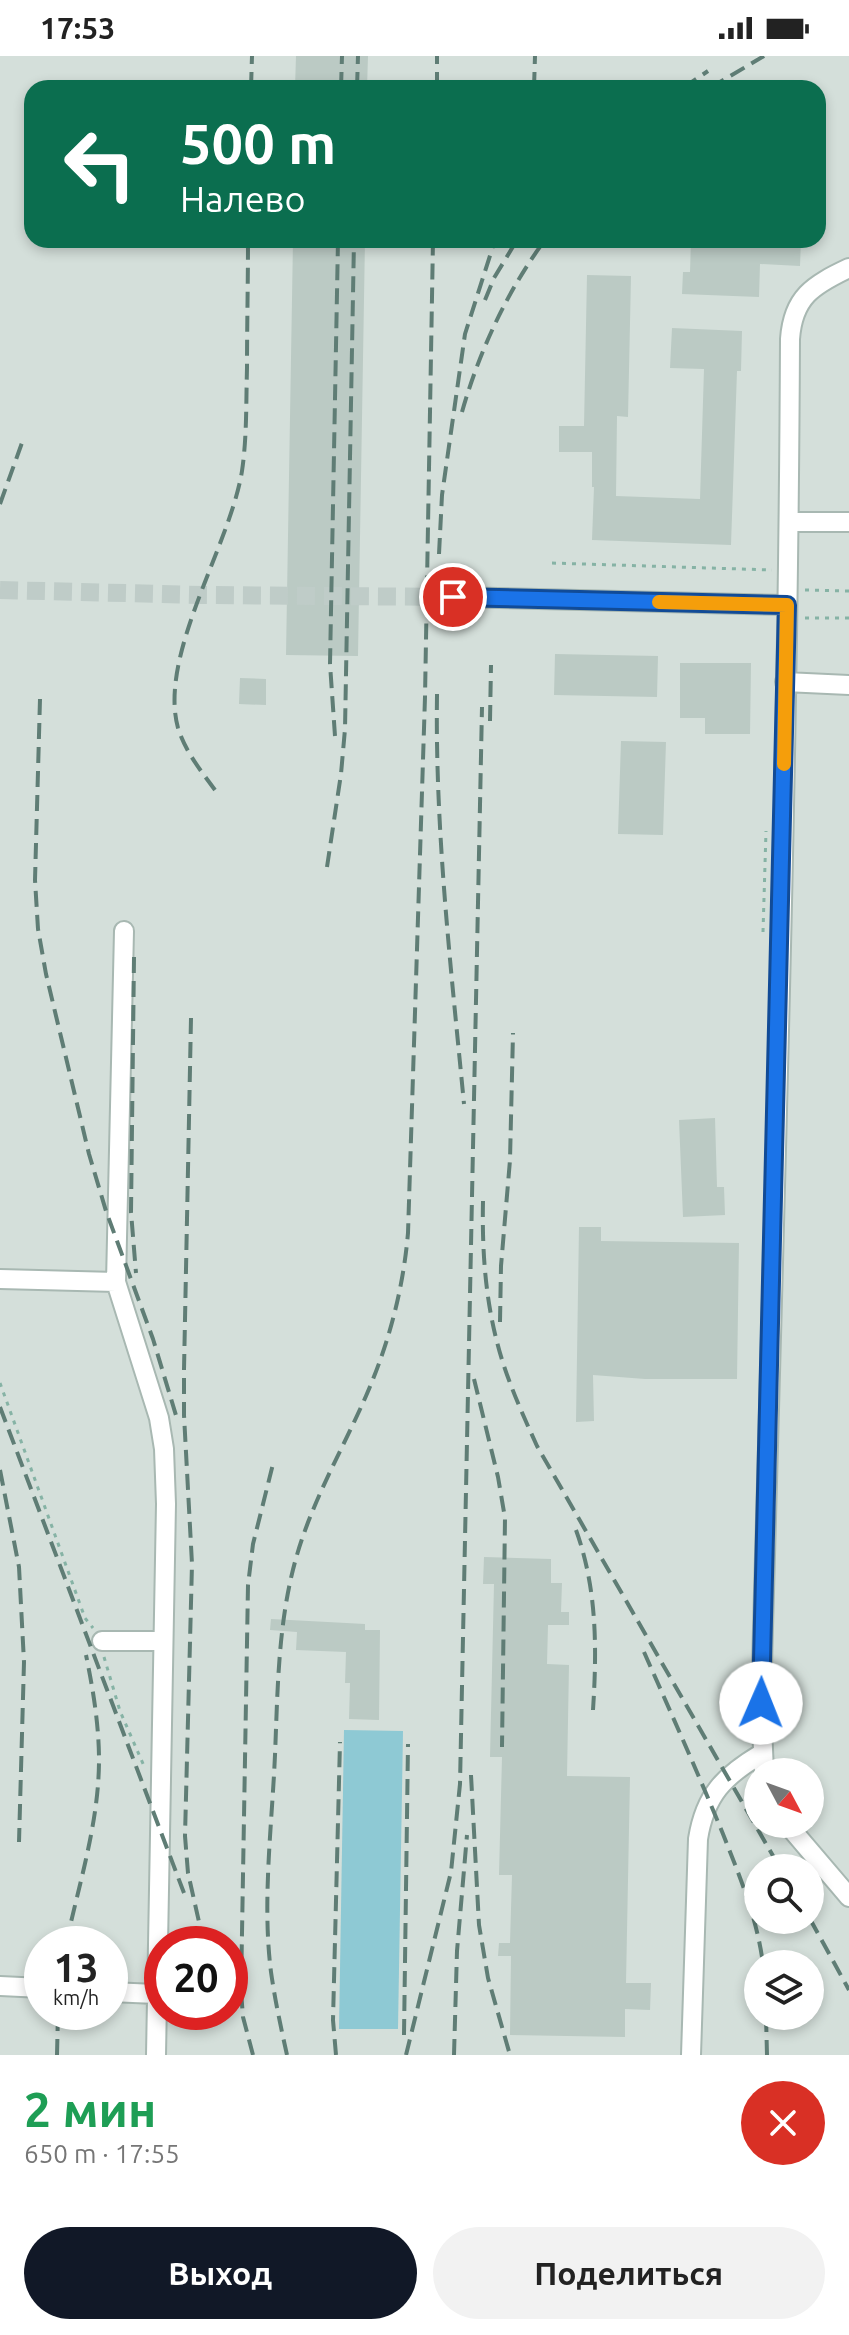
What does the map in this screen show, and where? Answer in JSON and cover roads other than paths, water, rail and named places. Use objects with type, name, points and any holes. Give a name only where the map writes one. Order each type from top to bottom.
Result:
[{"type":"lane","points":[[762,1758],[791,323],[795,310],[811,289],[849,268]]},
{"type":"lane","points":[[789,522],[849,522]]},
{"type":"lane","points":[[453,597],[787,605]]},
{"type":"lane","points":[[785,682],[849,685]]},
{"type":"lane","points":[[124,931],[116,1282],[162,1434],[166,1504],[157,1926]]},
{"type":"lane","points":[[0,1279],[116,1282]]},
{"type":"lane","points":[[102,1641],[163,1641]]},
{"type":"lane","points":[[691,2055],[700,1826],[709,1800],[718,1787],[739,1767],[744,1766]]},
{"type":"lane","points":[[799,1838],[849,1897]]},
{"type":"lane","points":[[0,1986],[24,1987]]},
{"type":"lane","points":[[156,2030],[156,2055]]},
{"type":"water","points":[[344,1730],[403,1731],[398,2029],[339,2029]]},
{"type":"tunnel","points":[[0,590],[453,597]]},
{"type":"railway","points":[[251,80],[252,56]]},
{"type":"railway","points":[[341,80],[342,56]]},
{"type":"railway","points":[[357,80],[358,56]]},
{"type":"railway","points":[[437,56],[437,80]]},
{"type":"railway","points":[[534,80],[535,56]]},
{"type":"railway","points":[[724,80],[764,56]]},
{"type":"railway","points":[[695,80],[708,71]]},
{"type":"railway","points":[[215,790],[181,736],[175,699],[186,634],[235,501],[242,471],[246,420],[248,248]]},
{"type":"railway","points":[[335,736],[330,664],[338,248]]},
{"type":"railway","points":[[327,867],[345,729],[354,248]]},
{"type":"railway","points":[[287,2055],[271,1972],[267,1918],[284,1619],[294,1565],[309,1520],[382,1356],[399,1296],[408,1233],[425,697],[433,248]]},
{"type":"railway","points":[[439,554],[442,495],[465,334],[492,248]]},
{"type":"railway","points":[[485,300],[512,248]]},
{"type":"railway","points":[[462,412],[496,323],[518,280],[539,248]]},
{"type":"railway","points":[[0,504],[23,440]]},
{"type":"railway","points":[[490,721],[491,665]]},
{"type":"railway","points":[[437,694],[441,848],[464,1104]]},
{"type":"railway","points":[[40,699],[35,880],[38,929],[46,974],[89,1154],[106,1211],[153,1339],[178,1422]]},
{"type":"railway","points":[[406,2055],[451,1872],[460,1784],[482,707]]},
{"type":"railway","points":[[134,957],[131,1212],[136,1273]]},
{"type":"railway","points":[[191,1018],[184,1415],[192,1564],[185,1836],[188,1873],[200,1926]]},
{"type":"railway","points":[[500,1322],[501,1266],[510,1160],[513,1033]]},
{"type":"railway","points":[[483,1201],[485,1272],[493,1325],[505,1369],[537,1446],[772,1854]]},
{"type":"railway","points":[[474,1379],[505,1518],[502,1747]]},
{"type":"railway","points":[[0,1407],[184,1893]]},
{"type":"railway","points":[[253,2055],[243,2017],[241,1991],[248,1585],[253,1544],[274,1460]]},
{"type":"railway","points":[[0,1470],[19,1567],[24,1662],[19,1842]]},
{"type":"railway","points":[[576,1530],[592,1596],[595,1664],[593,1710]]},
{"type":"railway","points":[[644,1652],[736,1866],[761,1950]]},
{"type":"railway","points":[[70,1926],[87,1853],[98,1783],[97,1720],[86,1655]]},
{"type":"railway","points":[[336,2055],[333,2020],[340,1742]]},
{"type":"railway","points":[[404,2035],[408,1744]]},
{"type":"railway","points":[[471,1775],[479,1925],[488,1978],[510,2055]]},
{"type":"railway","points":[[454,2055],[457,1951],[467,1835]]},
{"type":"railway","points":[[818,1934],[849,1990]]},
{"type":"railway","points":[[57,2055],[58,2030]]},
{"type":"railway","points":[[766,2030],[767,2055]]}]
